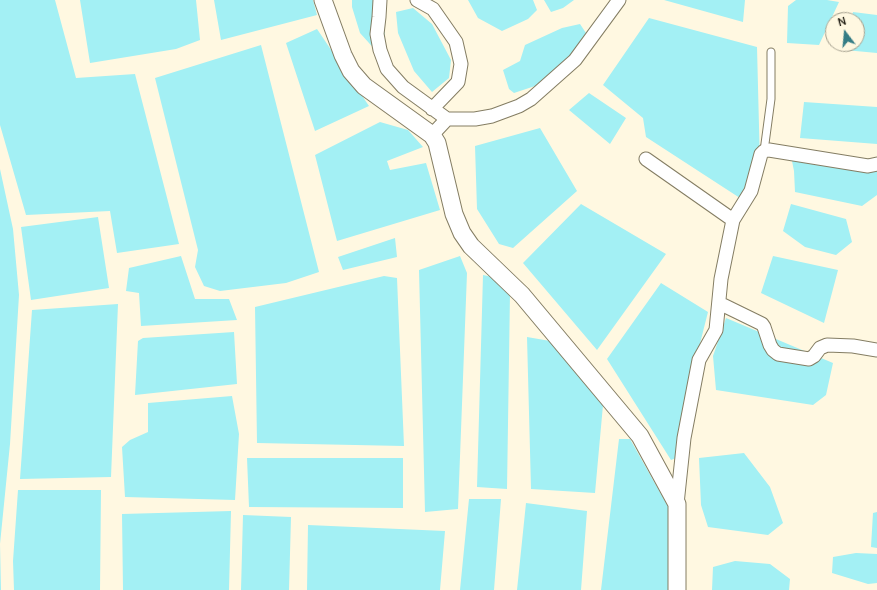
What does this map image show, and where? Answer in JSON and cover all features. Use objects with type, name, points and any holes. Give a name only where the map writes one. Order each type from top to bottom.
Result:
[{"type":"street","points":[[323,0],[343,55],[351,71],[364,86],[432,135],[437,144],[454,214],[462,233],[471,246],[522,295],[640,436],[677,504]]},
{"type":"street","points":[[380,0],[377,34],[380,50],[387,69],[403,87],[447,119],[475,119],[492,116],[519,106],[531,99],[575,60],[619,0]]},
{"type":"street","points":[[417,0],[433,9],[456,42],[462,64],[458,82],[432,109]]},
{"type":"street","points":[[432,135],[447,119]]},
{"type":"street","points":[[677,590],[677,504],[684,438],[699,360],[716,330],[721,279],[733,220],[751,191],[761,154],[764,151],[769,150],[868,166],[877,164]]},
{"type":"street","points":[[646,159],[733,220]]},
{"type":"street","points":[[719,303],[762,324],[770,346],[778,354],[809,359],[814,356],[820,348],[827,345],[853,346],[877,350]]},
{"type":"lane","points":[[764,151],[771,99],[771,52]]},
{"type":"water","points":[[0,0],[55,0],[76,78],[135,74],[179,244],[117,253],[110,211],[26,215],[0,125]]},
{"type":"water","points":[[80,0],[196,0],[200,40],[176,49],[90,63]]},
{"type":"water","points":[[214,0],[313,0],[317,15],[221,40]]},
{"type":"water","points":[[352,0],[382,0],[387,63],[360,33],[352,7]]},
{"type":"water","points":[[468,0],[533,0],[537,10],[528,19],[502,31],[478,18]]},
{"type":"water","points":[[544,0],[574,0],[563,8],[551,12]]},
{"type":"water","points":[[664,0],[745,0],[743,22]]},
{"type":"water","points":[[796,0],[827,0],[839,2],[834,12],[825,12],[825,32],[819,45],[787,43],[788,6]]},
{"type":"water","points":[[413,8],[432,24],[451,60],[449,78],[432,92],[414,71],[398,33],[396,12]]},
{"type":"water","points":[[865,14],[877,15],[877,53],[865,52]]},
{"type":"water","points":[[649,18],[757,47],[760,166],[743,200],[646,137],[643,118],[603,85]]},
{"type":"water","points":[[580,24],[586,33],[577,50],[535,86],[514,93],[509,89],[503,70],[520,61],[525,45],[562,28]]},
{"type":"water","points":[[317,29],[369,106],[315,131],[286,43]]},
{"type":"water","points":[[261,45],[319,272],[286,283],[220,291],[204,286],[195,267],[198,250],[155,78]]},
{"type":"water","points":[[589,93],[626,118],[610,144],[569,110]]},
{"type":"water","points":[[804,102],[877,107],[877,144],[800,138]]},
{"type":"water","points":[[380,122],[408,130],[423,147],[387,161],[390,170],[426,163],[440,210],[337,241],[315,155]]},
{"type":"water","points":[[540,128],[577,191],[513,248],[499,244],[477,209],[475,146]]},
{"type":"water","points":[[790,151],[877,161],[877,195],[862,206],[795,192],[794,171]]},
{"type":"water","points":[[0,169],[13,229],[19,295],[10,444],[0,544]]},
{"type":"water","points":[[581,204],[666,254],[597,350],[523,263]]},
{"type":"water","points":[[791,204],[846,219],[852,242],[836,255],[805,247],[783,231]]},
{"type":"water","points":[[98,217],[109,288],[31,300],[21,227]]},
{"type":"water","points":[[395,238],[397,257],[343,270],[338,257]]},
{"type":"water","points":[[181,256],[195,299],[229,299],[237,320],[141,326],[139,293],[126,291],[129,268]]},
{"type":"water","points":[[460,256],[467,273],[458,509],[425,512],[419,270]]},
{"type":"water","points":[[773,256],[838,270],[824,323],[761,293]]},
{"type":"water","points":[[483,275],[498,278],[510,293],[507,489],[477,487]]},
{"type":"water","points":[[384,276],[397,278],[404,446],[257,443],[255,307]]},
{"type":"water","points":[[661,283],[708,312],[679,426],[676,458],[671,460],[607,359]]},
{"type":"water","points":[[118,304],[111,477],[20,479],[32,310]]},
{"type":"water","points":[[726,318],[833,363],[826,395],[813,405],[716,390],[713,356]]},
{"type":"water","points":[[234,332],[237,384],[135,395],[138,341],[143,338]]},
{"type":"water","points":[[527,337],[556,342],[603,405],[595,493],[531,489]]},
{"type":"water","points":[[232,396],[239,434],[235,500],[125,497],[122,447],[130,440],[148,432],[148,403]]},
{"type":"water","points":[[619,439],[630,439],[671,512],[673,590],[601,590]]},
{"type":"water","points":[[744,453],[770,487],[783,523],[768,535],[708,527],[701,505],[699,458]]},
{"type":"water","points":[[247,458],[403,458],[403,508],[249,507]]},
{"type":"water","points":[[18,490],[101,490],[100,590],[14,590],[13,561]]},
{"type":"water","points":[[469,499],[501,499],[494,590],[460,590]]},
{"type":"water","points":[[526,503],[587,511],[581,590],[517,590]]},
{"type":"water","points":[[231,511],[229,590],[123,590],[122,514]]},
{"type":"water","points":[[877,512],[877,548],[871,547],[873,513]]},
{"type":"water","points":[[243,515],[291,517],[289,590],[241,590]]},
{"type":"water","points":[[308,525],[445,531],[440,590],[307,590]]},
{"type":"water","points":[[0,544],[1,590],[0,590]]},
{"type":"water","points":[[856,553],[877,554],[877,583],[868,584],[832,573],[833,557]]},
{"type":"water","points":[[735,561],[770,564],[790,579],[789,590],[712,590],[713,567]]}]
